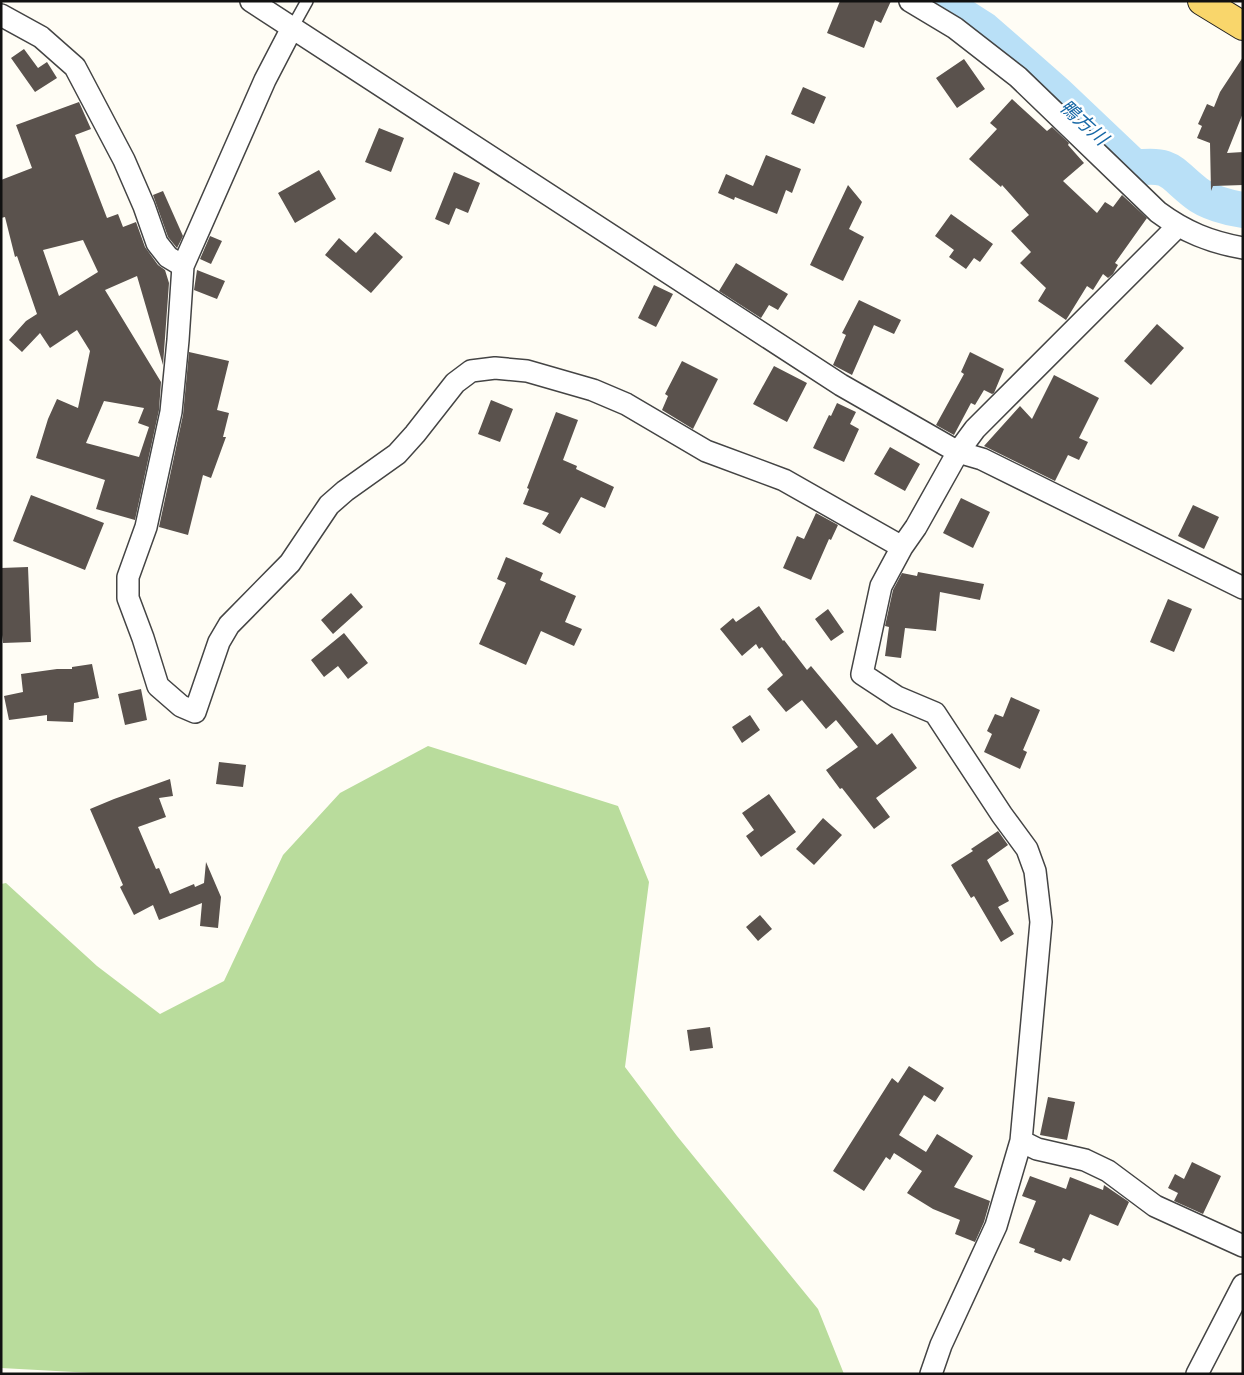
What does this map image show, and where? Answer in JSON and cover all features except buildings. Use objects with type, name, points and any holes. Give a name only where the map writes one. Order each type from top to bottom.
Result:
[{"type":"main road","points":[[1202,1],[1243,26]]},
{"type":"street","points":[[251,1],[825,374],[958,452],[982,459],[1243,588]]},
{"type":"street","points":[[910,1],[955,28],[1018,77],[1158,212],[1178,226],[1206,239],[1243,248]]},
{"type":"street","points":[[1,16],[41,37],[75,67],[124,160],[157,243],[168,257],[183,266]]},
{"type":"street","points":[[292,28],[261,88],[183,266],[171,412],[146,528],[128,577],[128,598],[158,686],[181,706],[195,712],[219,642],[229,625],[290,563],[329,505],[345,491],[397,454],[416,434],[455,383],[472,371],[495,368],[527,371],[593,390],[626,404],[706,451],[784,480],[902,547]]},
{"type":"street","points":[[931,1374],[941,1345],[996,1226],[1021,1141],[1041,922],[1035,871],[1027,849],[935,713],[896,697],[862,674],[881,586],[958,452],[975,429],[1178,226]]},
{"type":"street","points":[[1021,1141],[1037,1149],[1085,1160],[1108,1171],[1155,1206],[1243,1246]]},
{"type":"street","points":[[1197,1374],[1243,1285]]},
{"type":"lane","points":[[292,28],[307,1]]},
{"type":"green space","points":[[428,746],[618,806],[649,882],[625,1067],[677,1136],[818,1309],[844,1374],[111,1374],[1,1368],[1,884],[6,883],[97,966],[160,1014],[224,981],[283,855],[340,793]]},
{"type":"waterway","name":"鴨方川","points":[[939,1],[984,30],[1057,94],[1135,168],[1164,168],[1206,199],[1243,210]]}]
